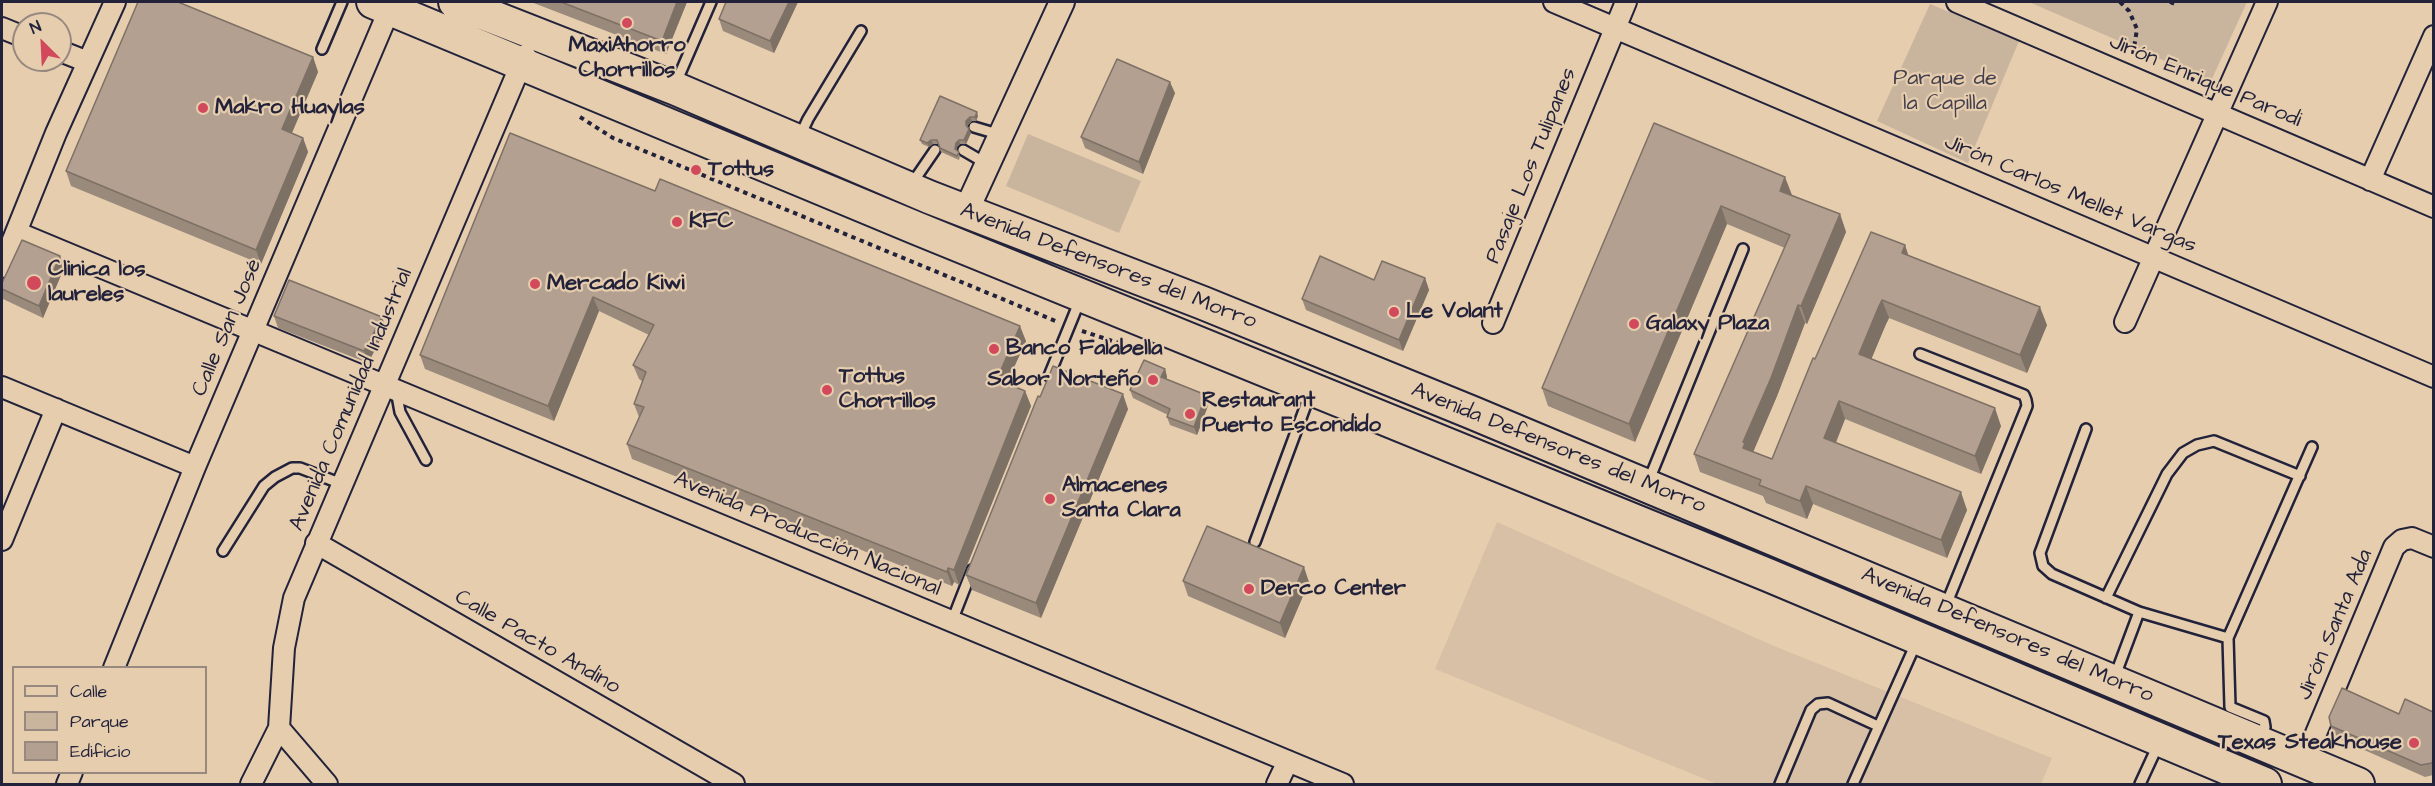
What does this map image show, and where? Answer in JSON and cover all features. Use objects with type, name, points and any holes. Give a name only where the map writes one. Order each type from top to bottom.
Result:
[{"type":"main road","name":"Avenida Defensores del Morro","points":[[454,2],[674,88],[966,211],[1214,308],[1780,541],[2358,784]]},
{"type":"main road","name":"Avenida Defensores del Morro","points":[[382,5],[521,65],[1082,296],[1768,574],[2160,740],[2250,782]]},
{"type":"main road","points":[[1768,574],[1780,541]]},
{"type":"street","points":[[2,267],[115,2]]},
{"type":"street","points":[[966,211],[1062,2]]},
{"type":"street","name":"Jirón Carlos Mellet Vargas","points":[[1554,2],[1615,26],[2433,377]]},
{"type":"street","name":"Pasaje Los Tulipanes","points":[[1492,323],[1626,2]]},
{"type":"street","name":"Jirón Enrique Parodi","points":[[1957,2],[2433,207]]},
{"type":"street","points":[[2125,322],[2152,256],[2267,2]]},
{"type":"street","name":"Calle San José","points":[[115,666],[253,331],[382,5]]},
{"type":"street","name":"Avenida Comunidad Industrial","points":[[279,728],[284,648],[294,598],[342,484],[391,388],[534,33]]},
{"type":"street","points":[[2370,180],[2433,36]]},
{"type":"street","points":[[72,56],[88,62]]},
{"type":"street","name":"Avenida Producción Nacional","points":[[16,232],[1343,784]]},
{"type":"street","points":[[2,387],[195,467]]},
{"type":"street","points":[[2,540],[56,410]]},
{"type":"street","name":"Jirón Santa Ada","points":[[2304,762],[2394,548],[2402,540],[2412,538],[2433,547]]},
{"type":"street","name":"Calle Pacto Andino","points":[[316,543],[734,784]]},
{"type":"street","points":[[251,784],[279,728],[327,784]]},
{"type":"street","points":[[1277,784],[1288,761]]},
{"type":"lane","points":[[322,49],[342,2]]},
{"type":"lane","points":[[674,88],[711,2]]},
{"type":"lane","points":[[798,141],[808,119],[861,31]]},
{"type":"lane","points":[[974,127],[1001,135]]},
{"type":"lane","points":[[909,188],[935,150]]},
{"type":"lane","points":[[963,150],[987,164]]},
{"type":"lane","points":[[1647,486],[1743,249]]},
{"type":"lane","points":[[1047,382],[1082,296]]},
{"type":"lane","points":[[1920,354],[2024,395],[2026,400],[2026,406],[1944,610]]},
{"type":"lane","points":[[391,388],[400,412],[426,460]]},
{"type":"lane","points":[[1255,542],[1311,389]]},
{"type":"lane","points":[[2086,429],[2040,553],[2043,566],[2052,574],[2139,612],[2228,638]]},
{"type":"lane","points":[[2106,598],[2167,474],[2182,453],[2198,445],[2214,441],[2300,476]]},
{"type":"lane","points":[[2260,743],[2265,727],[2264,721],[2230,707],[2228,638],[2312,447]]},
{"type":"lane","points":[[223,551],[264,486],[275,477],[292,468],[300,468],[342,484]]},
{"type":"lane","points":[[952,621],[978,556]]},
{"type":"lane","points":[[2112,681],[2139,612]]},
{"type":"lane","points":[[1853,784],[1918,638]]},
{"type":"lane","points":[[1780,784],[1811,710],[1818,704],[1828,703],[1878,726]]},
{"type":"lane","points":[[2140,784],[2160,740]]},
{"type":"path","points":[[2120,2],[2129,10],[2137,29],[2133,54]]},
{"type":"path","points":[[2170,2],[2175,4],[2175,2]]},
{"type":"path","points":[[2122,50],[2142,58]]},
{"type":"path","points":[[2181,75],[2200,83],[2219,78]]},
{"type":"shaded area","points":[[1497,522],[1774,646],[2052,758],[2041,784],[1717,784],[1435,669]]},
{"type":"green space","points":[[2029,2],[2247,2],[2211,81]]},
{"type":"green space","name":"Parque de la Capilla","points":[[1930,4],[2019,41],[1968,163],[1877,121]]},
{"type":"green space","points":[[1028,134],[1141,181],[1119,233],[1006,186]]},
{"type":"building","name":"Makro Huaylas","points":[[138,2],[178,2],[313,57],[282,129],[303,138],[256,250],[66,171]]},
{"type":"building","points":[[561,2],[677,2],[662,41]]},
{"type":"building","points":[[726,2],[789,2],[770,41],[719,19]]},
{"type":"building","points":[[1117,59],[1170,82],[1139,162],[1081,137]]},
{"type":"building","points":[[940,96],[977,112],[975,117],[970,117],[966,121],[969,129],[964,140],[956,143],[955,149],[959,152],[957,156],[940,148],[937,140],[927,143],[920,140]]},
{"type":"building","points":[[1654,123],[1785,177],[1780,191],[1840,214],[1801,306],[1798,305],[1771,378],[1743,442],[1745,443],[1743,448],[1772,459],[1813,358],[1815,359],[1871,232],[1905,245],[1902,253],[2040,307],[2020,355],[1882,300],[1879,306],[1859,354],[1995,408],[1975,456],[1839,401],[1824,438],[1961,492],[1941,540],[1806,486],[1800,501],[1759,485],[1761,480],[1694,454],[1790,235],[1721,206],[1629,424],[1542,388]]},
{"type":"building","name":"Tottus Chorrillos","points":[[510,133],[655,191],[660,179],[1020,326],[997,379],[1025,391],[954,570],[948,568],[947,572],[627,444],[644,407],[634,404],[646,372],[633,365],[654,325],[593,297],[548,406],[420,355]]},
{"type":"building","name":"Clinica los laureles","points":[[22,240],[60,256],[39,306],[2,289],[2,283]]},
{"type":"building","points":[[1320,256],[1374,280],[1382,261],[1425,278],[1399,340],[1302,299]]},
{"type":"building","points":[[289,280],[382,317],[364,351],[274,316]]},
{"type":"building","points":[[1144,360],[1165,369],[1161,377],[1206,395],[1194,427],[1167,417],[1170,409],[1130,390]]},
{"type":"building","name":"Almacenes Santa Clara","points":[[1053,366],[1123,394],[1036,603],[966,575],[1038,396],[1040,397]]},
{"type":"building","name":"Derco Center","points":[[1207,526],[1304,567],[1280,623],[1183,581]]},
{"type":"building","points":[[2342,688],[2399,714],[2405,699],[2433,712],[2432,763],[2421,765],[2331,726],[2329,717]]},
{"type":"place","name":"MaxiAhorro Chorrillos","points":[[627,23]]},
{"type":"place","name":"Makro Huaylas","points":[[203,108]]},
{"type":"place","name":"Tottus","points":[[696,170]]},
{"type":"place","name":"KFC","points":[[677,222]]},
{"type":"place","name":"Clinica los laureles","points":[[34,283]]},
{"type":"place","name":"Mercado Kiwi","points":[[535,284]]},
{"type":"place","name":"Le Volant","points":[[1394,312]]},
{"type":"place","name":"Galaxy Plaza","points":[[1634,324]]},
{"type":"place","name":"Banco Falabella","points":[[994,349]]},
{"type":"place","name":"Sabor Norteño","points":[[1153,380]]},
{"type":"place","name":"Tottus Chorrillos","points":[[827,390]]},
{"type":"place","name":"Restaurant Puerto Escondido","points":[[1190,414]]},
{"type":"place","name":"Almacenes Santa Clara","points":[[1050,499]]},
{"type":"place","name":"Derco Center","points":[[1249,589]]},
{"type":"place","name":"Texas Steakhouse","points":[[2414,743]]}]
